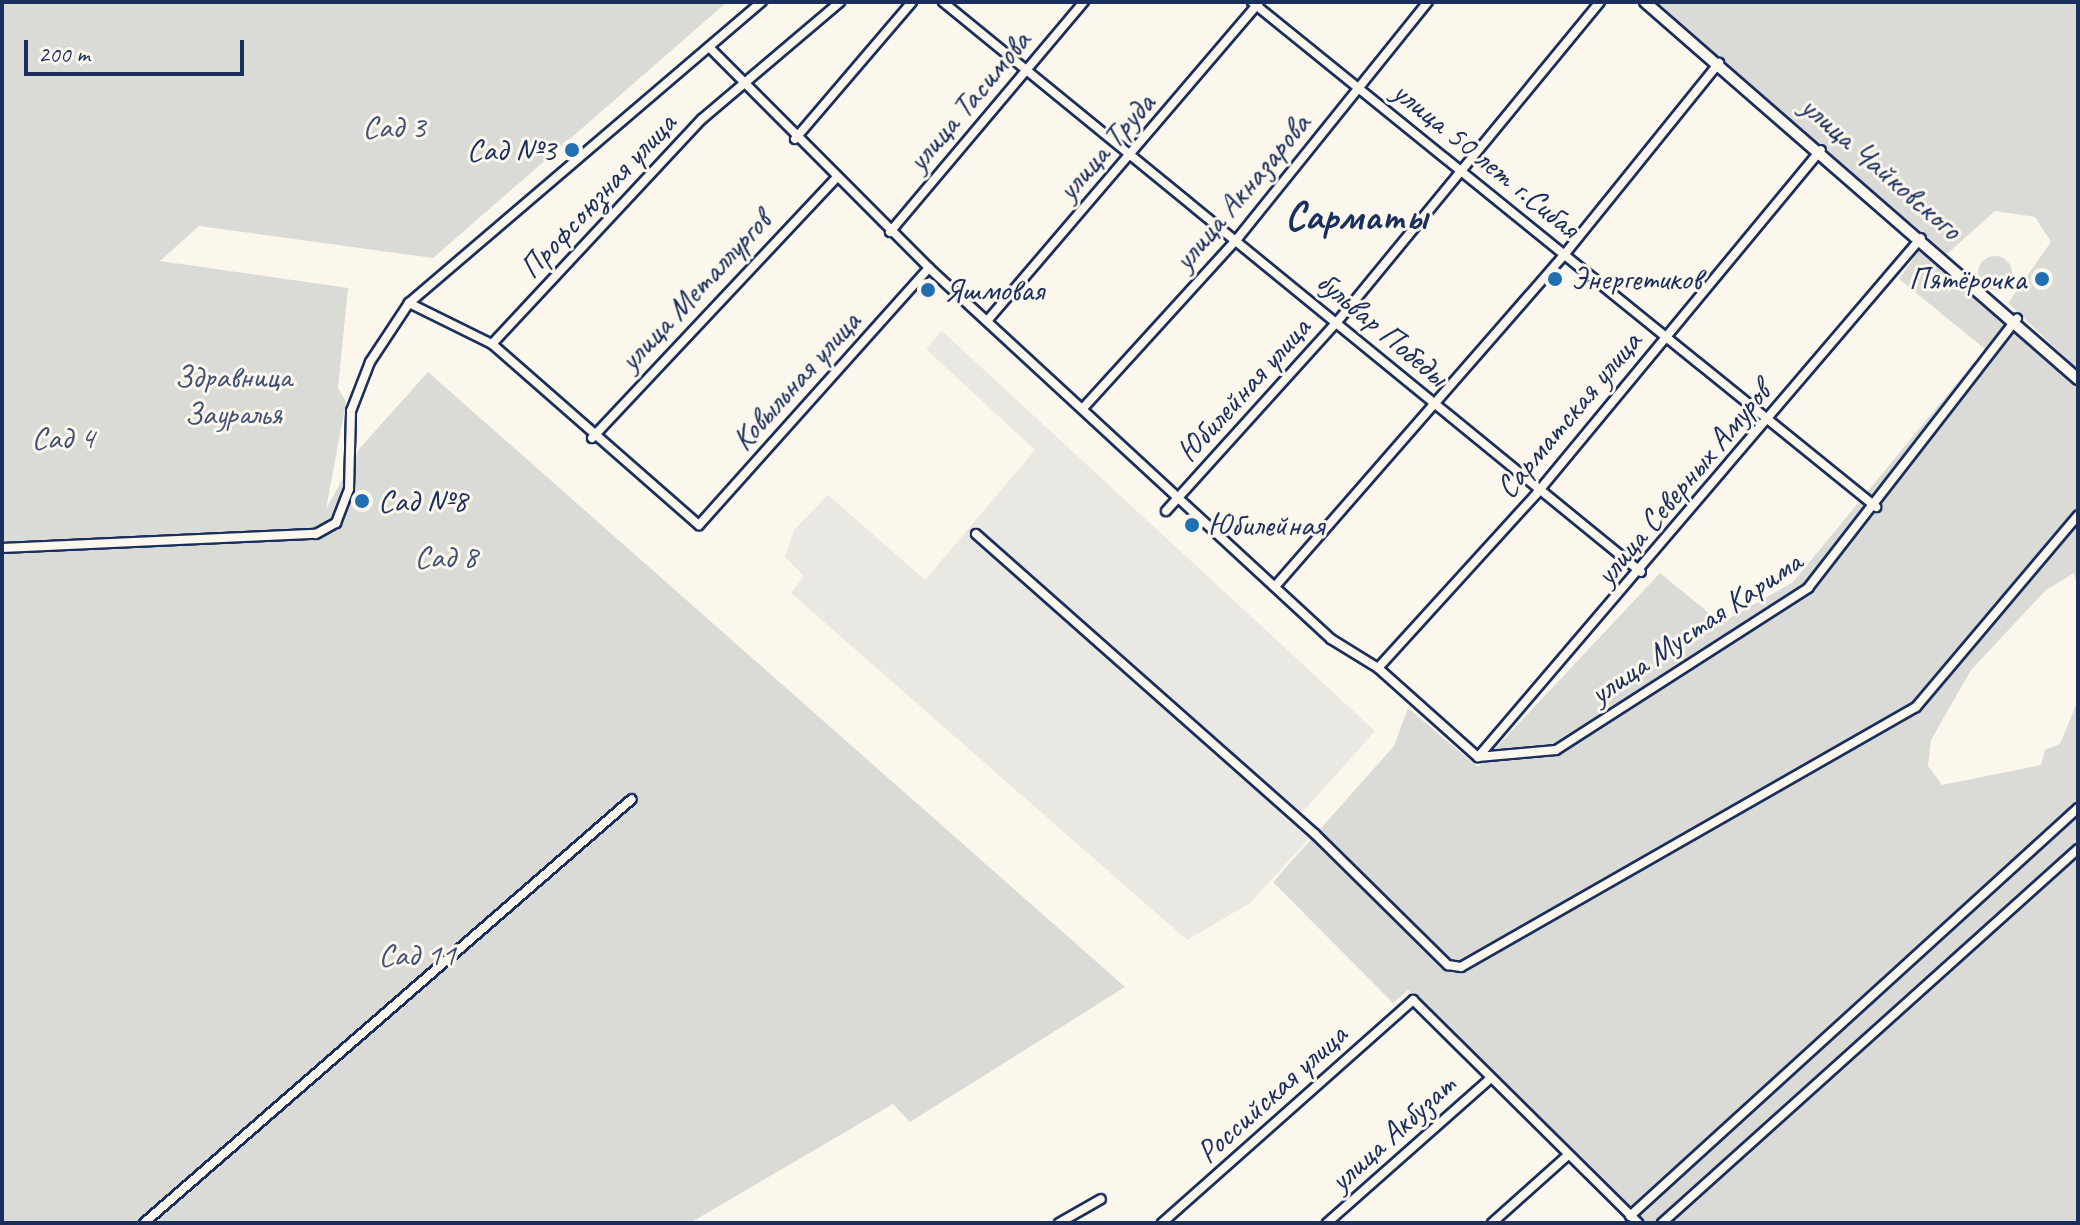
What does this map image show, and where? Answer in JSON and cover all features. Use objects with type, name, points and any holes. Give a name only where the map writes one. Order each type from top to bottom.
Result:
[{"type":"street","points":[[2,548],[316,534],[336,523],[348,498],[351,411],[370,362],[409,303],[762,2]]},
{"type":"street","name":"Профсоюзная улица","points":[[492,344],[742,85],[840,2]]},
{"type":"street","points":[[795,139],[912,2]]},
{"type":"street","name":"бульвар Победы","points":[[943,2],[1023,73],[1136,152],[1537,493],[1641,572]]},
{"type":"street","name":"улица Тасимова","points":[[890,232],[1084,2]]},
{"type":"street","name":"улица Акназарова","points":[[1085,406],[1238,238],[1428,2]]},
{"type":"street","name":"Юбилейная улица","points":[[1166,511],[1337,322],[1600,2]]},
{"type":"street","name":"улица Чайковского","points":[[1645,2],[2017,319],[2078,379]]},
{"type":"street","name":"улица 50 лет г.Сибая","points":[[1256,3],[1876,507]]},
{"type":"street","name":"улица Труда","points":[[987,321],[1136,152],[1256,3]]},
{"type":"street","points":[[709,47],[742,85],[890,232],[1278,583],[1331,639],[1378,668],[1478,757]]},
{"type":"street","points":[[1278,583],[1564,255],[1719,63]]},
{"type":"street","name":"Сарматская улица","points":[[1378,668],[1537,493],[1821,150]]},
{"type":"street","name":"улица Металлургов","points":[[592,438],[835,179]]},
{"type":"street","name":"улица Северных Амуров","points":[[1478,757],[1641,572],[1921,238]]},
{"type":"street","name":"Ковыльная улица","points":[[592,438],[699,525],[929,268]]},
{"type":"street","points":[[409,303],[492,344],[592,438]]},
{"type":"street","name":"улица Мустая Карима","points":[[1478,757],[1556,750],[1808,588],[1876,507],[2017,319]]},
{"type":"street","points":[[976,534],[1315,834],[1448,965],[1461,967],[1916,707],[2078,515]]},
{"type":"street","points":[[144,1223],[632,799]]},
{"type":"street","points":[[1630,1216],[2078,808]]},
{"type":"street","points":[[1662,1223],[2078,849]]},
{"type":"street","name":"Российская улица","points":[[1162,1223],[1413,1000],[1490,1079]]},
{"type":"street","points":[[1490,1079],[1638,1223]]},
{"type":"street","name":"улица Акбузат","points":[[1327,1223],[1490,1079]]},
{"type":"street","points":[[1492,1223],[1568,1155]]},
{"type":"street","points":[[1059,1223],[1101,1199]]},
{"type":"shaded area","points":[[942,331],[1375,731],[1300,815],[1316,831],[1250,903],[1187,940],[791,593],[804,576],[785,557],[794,530],[828,495],[925,580],[1035,450],[926,349]]},
{"type":"green space","points":[[2,2],[727,2],[433,258],[199,226],[160,261],[348,288],[338,388],[346,402],[326,509],[359,449],[428,372],[1125,987],[910,1122],[893,1104],[690,1223],[2,1223]]},
{"type":"green space","points":[[1653,2],[2078,2],[2078,370],[2008,303],[2051,242],[2035,217],[1995,211],[1947,254]]},
{"type":"green space","points":[[1920,249],[2078,387],[2078,589],[2074,573],[2046,590],[1971,670],[1931,740],[1928,766],[1942,785],[2041,765],[2045,750],[2060,744],[2078,700],[2078,852],[2071,857],[2078,864],[2078,1223],[1645,1223],[1408,990],[1393,1003],[1273,882],[1394,746],[1408,708],[1478,767],[1660,573],[1721,623],[1793,582],[1985,349],[1899,279]]},
{"type":"green space","points":[[1995,256],[2007,261],[2012,273],[2007,285],[1995,290],[1983,285],[1978,273],[1983,261]]},
{"type":"place","name":"Сад №3","points":[[572,150]]},
{"type":"place","name":"Энергетиков","points":[[1555,279]]},
{"type":"place","name":"Пятёрочка","points":[[2042,279]]},
{"type":"place","name":"Яшмовая","points":[[928,290]]},
{"type":"place","name":"Сад №8","points":[[362,501]]},
{"type":"place","name":"Юбилейная","points":[[1192,525]]},
{"type":"district","name":"Сарматы","points":[[1356,216]]},
{"type":"park label","name":"Сад 3","points":[[394,127]]},
{"type":"park label","name":"Здравница Зауралья","points":[[233,396]]},
{"type":"park label","name":"Сад 4","points":[[63,438]]},
{"type":"park label","name":"Сад 8","points":[[446,557]]},
{"type":"park label","name":"Сад 11","points":[[417,955]]}]
